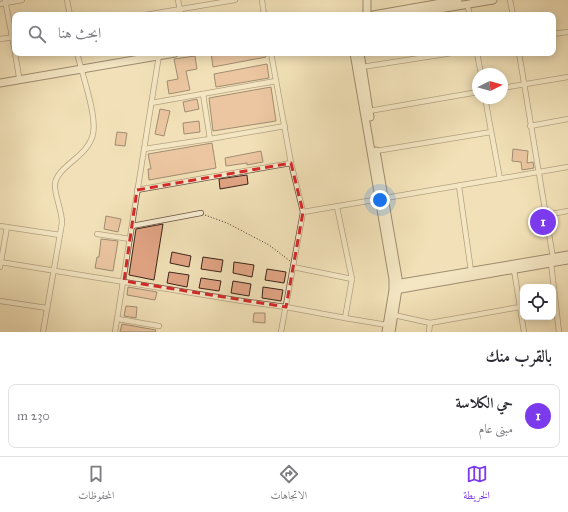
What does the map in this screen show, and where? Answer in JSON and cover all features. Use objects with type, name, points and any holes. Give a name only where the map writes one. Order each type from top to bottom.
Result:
[{"type":"street","points":[[0,4],[5,1],[22,0]]},
{"type":"street","points":[[67,0],[69,12]]},
{"type":"street","points":[[178,0],[180,12]]},
{"type":"street","points":[[162,12],[235,0]]},
{"type":"street","points":[[262,0],[264,12]]},
{"type":"street","points":[[367,0],[367,12]]},
{"type":"street","points":[[367,12],[372,0]]},
{"type":"street","points":[[390,12],[458,0]]},
{"type":"street","points":[[421,12],[493,0]]},
{"type":"street","points":[[510,0],[512,12]]},
{"type":"street","points":[[5,1],[12,29]]},
{"type":"street","points":[[467,4],[469,12]]},
{"type":"street","points":[[556,34],[568,32]]},
{"type":"street","points":[[0,40],[12,37]]},
{"type":"street","points":[[16,56],[19,77]]},
{"type":"street","points":[[43,332],[62,218],[55,189],[56,180],[61,172],[86,149],[94,130],[93,113],[78,56]]},
{"type":"street","points":[[0,81],[146,56]]},
{"type":"street","points":[[116,332],[157,56]]},
{"type":"street","points":[[272,56],[291,163],[303,212],[281,332]]},
{"type":"street","points":[[355,56],[397,271],[394,315],[391,332]]},
{"type":"street","points":[[360,56],[376,151],[382,199]]},
{"type":"street","points":[[362,67],[433,56]]},
{"type":"street","points":[[478,56],[480,68]]},
{"type":"street","points":[[519,56],[546,215],[559,332]]},
{"type":"street","points":[[0,81],[80,68]]},
{"type":"street","points":[[508,87],[568,77]]},
{"type":"street","points":[[151,103],[276,81]]},
{"type":"street","points":[[369,111],[472,93]]},
{"type":"street","points":[[203,94],[210,139]]},
{"type":"street","points":[[486,104],[500,179]]},
{"type":"street","points":[[530,126],[568,119]]},
{"type":"street","points":[[144,149],[285,126]]},
{"type":"street","points":[[376,151],[491,132]]},
{"type":"street","points":[[137,190],[291,163]]},
{"type":"street","points":[[303,212],[568,167]]},
{"type":"street","points":[[459,186],[471,271]]},
{"type":"street","points":[[337,207],[352,279],[345,318]]},
{"type":"street","points":[[546,215],[568,211]]},
{"type":"street","points":[[132,226],[201,213]]},
{"type":"street","points":[[0,226],[60,235]]},
{"type":"street","points":[[7,227],[0,264],[54,270],[286,307],[345,318],[386,328],[396,287]]},
{"type":"street","points":[[97,234],[130,239]]},
{"type":"street","points":[[396,287],[514,270],[568,255]]},
{"type":"street","points":[[396,287],[471,271],[552,260],[568,260]]},
{"type":"street","points":[[294,266],[352,279]]},
{"type":"street","points":[[394,315],[430,323],[520,308],[514,270]]},
{"type":"street","points":[[0,301],[47,308]]},
{"type":"street","points":[[118,319],[159,326]]},
{"type":"street","points":[[522,320],[524,332]]},
{"type":"street","points":[[429,332],[430,323]]},
{"type":"path","points":[[201,213],[227,223],[269,245],[294,266]]},
{"type":"highlighted area","points":[[291,163],[303,212],[286,307],[124,281],[137,190]]},
{"type":"building","points":[[195,56],[197,69],[186,71],[190,90],[169,94],[167,81],[178,79],[174,59]]},
{"type":"building","points":[[211,56],[266,57],[213,67]]},
{"type":"building","points":[[267,64],[269,78],[216,87],[214,74]]},
{"type":"building","points":[[271,87],[276,121],[213,131],[209,98]]},
{"type":"building","points":[[197,99],[199,109],[185,112],[183,102]]},
{"type":"building","points":[[160,109],[170,111],[164,136],[155,134]]},
{"type":"building","points":[[199,121],[200,132],[184,134],[183,123]]},
{"type":"building","points":[[117,132],[127,133],[125,146],[115,145]]},
{"type":"building","points":[[212,143],[216,168],[149,180],[148,169],[151,169],[148,154]]},
{"type":"building","points":[[513,149],[528,151],[527,163],[533,162],[534,168],[522,170],[521,162],[512,161]]},
{"type":"building","points":[[261,151],[263,162],[247,165],[247,163],[226,166],[225,158]]},
{"type":"building","points":[[247,175],[248,184],[220,189],[219,179]]},
{"type":"building","points":[[106,216],[121,219],[118,232],[104,229]]},
{"type":"building","points":[[163,224],[154,280],[129,275],[136,229]]},
{"type":"building","points":[[101,239],[118,241],[113,271],[95,268],[97,257],[99,257]]},
{"type":"building","points":[[172,252],[191,256],[189,267],[170,263]]},
{"type":"building","points":[[203,257],[223,260],[221,272],[201,269]]},
{"type":"building","points":[[234,262],[254,265],[252,277],[233,273]]},
{"type":"building","points":[[267,269],[286,272],[284,283],[265,280]]},
{"type":"building","points":[[169,272],[189,275],[187,287],[167,283]]},
{"type":"building","points":[[201,278],[221,281],[219,291],[199,288]]},
{"type":"building","points":[[233,281],[251,284],[249,296],[231,293]]},
{"type":"building","points":[[128,287],[157,292],[155,300],[127,295]]},
{"type":"building","points":[[263,287],[283,290],[281,301],[262,298]]},
{"type":"building","points":[[126,306],[137,307],[136,318],[124,316]]},
{"type":"building","points":[[254,313],[265,313],[265,323],[253,322]]},
{"type":"building","points":[[122,324],[156,330],[155,332],[120,332]]},
{"type":"place","name":"حي الكلاسة","points":[[543,222]]}]
